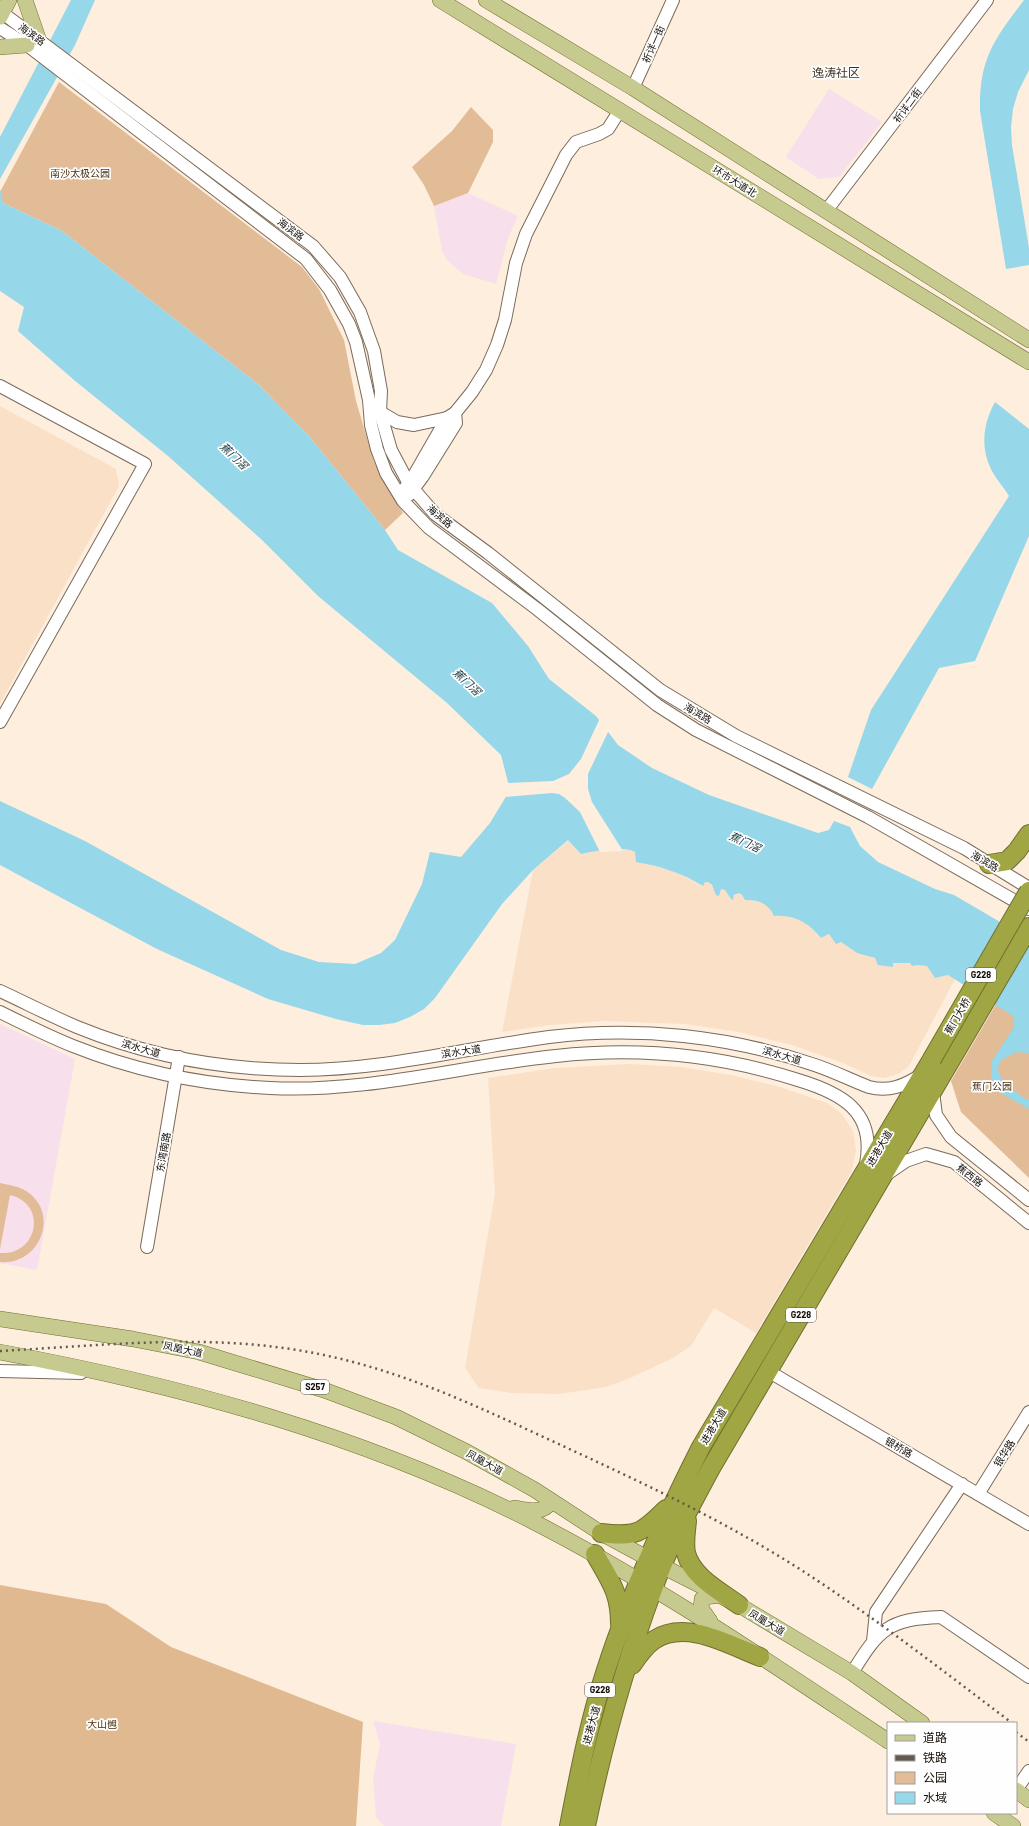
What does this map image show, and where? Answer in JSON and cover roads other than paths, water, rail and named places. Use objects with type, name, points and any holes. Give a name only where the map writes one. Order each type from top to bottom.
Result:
[{"type":"highway","points":[[989,864],[1007,861],[1017,851],[1029,834]]},
{"type":"highway","name":"蕉门大桥","points":[[935,1066],[1029,889]]},
{"type":"highway","name":"蕉门大桥","points":[[935,1066],[1029,928]]},
{"type":"highway","name":"进港大道","points":[[680,1507],[711,1468],[933,1092],[935,1066]]},
{"type":"highway","name":"进港大道","points":[[569,1826],[583,1757],[604,1673],[617,1640],[646,1584],[680,1507],[700,1447],[864,1174],[935,1066]]},
{"type":"highway","points":[[601,1533],[634,1534],[680,1507],[686,1552],[692,1565],[700,1575],[739,1605]]},
{"type":"highway","points":[[595,1554],[612,1581],[617,1593],[620,1609],[617,1640],[629,1649],[631,1654]]},
{"type":"highway","name":"进港大道","points":[[586,1826],[599,1761],[622,1679],[631,1654],[646,1584]]},
{"type":"highway","points":[[622,1679],[642,1651],[654,1640],[670,1633],[685,1632],[705,1635],[760,1656]]},
{"type":"main road","points":[[0,46],[32,42],[25,0]]},
{"type":"main road","name":"环市大道北","points":[[440,0],[1029,362]]},
{"type":"main road","points":[[486,0],[633,88],[1029,340]]},
{"type":"main road","name":"凤凰大道","points":[[0,1320],[133,1339],[199,1352],[324,1390],[396,1417],[467,1452],[551,1501],[601,1533],[655,1563],[739,1605],[852,1673],[921,1722]]},
{"type":"main road","points":[[0,1352],[84,1368],[212,1400],[330,1436],[398,1461],[501,1506],[595,1554],[712,1624],[887,1740]]},
{"type":"main road","points":[[501,1506],[541,1510],[545,1509],[551,1501]]},
{"type":"main road","points":[[712,1624],[704,1614],[700,1603],[705,1597],[721,1596]]},
{"type":"main road","points":[[1017,1791],[1029,1800]]},
{"type":"main road","points":[[995,1814],[1013,1826]]},
{"type":"street","name":"祈详一街","points":[[633,88],[672,0]]},
{"type":"street","name":"祈详二街","points":[[826,211],[987,0]]},
{"type":"street","name":"海滨路","points":[[2,14],[70,78],[306,259],[319,274],[340,306],[356,342],[368,393],[371,425],[377,449],[386,473],[401,497],[429,528],[537,609],[657,706],[696,730],[851,808],[1029,909]]},
{"type":"street","name":"海滨路","points":[[32,42],[77,68],[314,246],[327,261],[351,294],[368,331],[378,371],[380,412],[391,450],[412,487],[435,514],[488,553],[660,690],[736,736],[957,845],[1029,889]]},
{"type":"street","points":[[380,412],[397,422],[414,425],[451,416],[472,392],[497,345],[505,320],[516,263],[526,234],[566,155],[576,142],[599,134],[608,129],[620,110]]},
{"type":"street","points":[[0,386],[145,464],[0,722]]},
{"type":"street","points":[[401,497],[412,487],[456,423],[451,416]]},
{"type":"street","name":"滨水大道","points":[[0,991],[79,1028],[133,1046],[179,1058],[245,1067],[294,1070],[330,1069],[387,1064],[551,1037],[631,1033],[684,1036],[756,1048],[814,1065],[877,1089],[895,1088],[904,1085],[935,1066]]},
{"type":"street","name":"滨水大道","points":[[0,1012],[45,1034],[100,1056],[176,1076],[243,1086],[302,1089],[331,1088],[389,1082],[579,1053],[631,1052],[708,1058],[783,1075],[832,1092],[842,1098],[858,1116],[866,1132],[868,1150],[864,1174]]},
{"type":"street","name":"东湾南路","points":[[147,1247],[179,1058]]},
{"type":"street","name":"蕉西路","points":[[933,1092],[936,1115],[951,1137],[1029,1200]]},
{"type":"street","points":[[954,1162],[953,1153],[960,1148],[965,1148]]},
{"type":"street","name":"蕉西路","points":[[882,1177],[906,1161],[926,1154],[954,1162],[1029,1222]]},
{"type":"street","points":[[0,1371],[89,1374],[120,1378]]},
{"type":"street","name":"银桥路","points":[[768,1371],[1029,1524]]},
{"type":"street","name":"银华路","points":[[978,1494],[1029,1412]]},
{"type":"street","points":[[873,1641],[876,1612],[962,1484]]},
{"type":"street","points":[[852,1673],[873,1641],[886,1628],[900,1623],[925,1618],[941,1617],[1029,1677]]},
{"type":"street","points":[[1017,1789],[1029,1771]]},
{"type":"water","points":[[71,0],[95,0],[75,45],[0,179],[0,137]]},
{"type":"water","points":[[1024,0],[1029,0],[1029,70],[1018,92],[1013,109],[1011,127],[1012,145],[1029,248],[1029,265],[1006,269],[980,111],[980,93],[982,77],[990,51],[1004,27]]},
{"type":"water","name":"蕉门滘","points":[[0,189],[3,203],[62,231],[258,384],[308,435],[385,530],[398,550],[492,603],[528,646],[549,679],[596,716],[618,745],[652,768],[709,795],[818,833],[829,830],[834,821],[850,827],[860,846],[878,862],[935,889],[954,895],[1029,939],[1029,1053],[1017,1052],[1001,1060],[998,1069],[1005,1083],[1029,1100],[1029,1109],[999,1092],[991,1078],[992,1061],[1014,1027],[1013,1016],[948,975],[935,978],[927,966],[912,966],[910,963],[893,963],[893,967],[878,965],[875,958],[857,953],[841,942],[836,944],[829,934],[821,938],[806,924],[788,916],[774,916],[766,905],[755,901],[745,900],[739,893],[734,895],[733,900],[725,890],[721,889],[719,896],[716,895],[712,885],[708,882],[705,882],[703,886],[687,877],[671,871],[636,862],[635,852],[630,850],[609,849],[581,854],[568,840],[533,870],[502,904],[435,998],[424,1009],[395,1023],[379,1025],[363,1025],[336,1019],[268,999],[157,949],[0,865],[0,801],[85,841],[281,950],[319,962],[355,964],[381,953],[395,940],[422,884],[430,852],[461,857],[490,823],[510,790],[501,755],[447,703],[318,596],[261,539],[168,456],[74,380],[18,331],[24,307],[0,291]]},
{"type":"water","points":[[995,402],[1029,429],[1029,536],[975,661],[939,668],[872,789],[848,777],[871,710],[1009,496],[992,471],[985,450],[984,442],[986,426]]},
{"type":"railway","points":[[0,1351],[142,1343],[214,1342],[249,1344],[284,1348],[351,1361],[414,1381],[475,1406],[607,1466],[743,1535],[809,1575],[861,1610],[1011,1722]]},
{"type":"railway","points":[[1017,1733],[1029,1742]]},
{"type":"district","name":"逸涛社区","points":[[836,73]]},
{"type":"park label","name":"南沙太极公园","points":[[80,173]]},
{"type":"park label","name":"蕉门公园","points":[[992,1086]]},
{"type":"park label","name":"大山乸","points":[[102,1724]]}]
